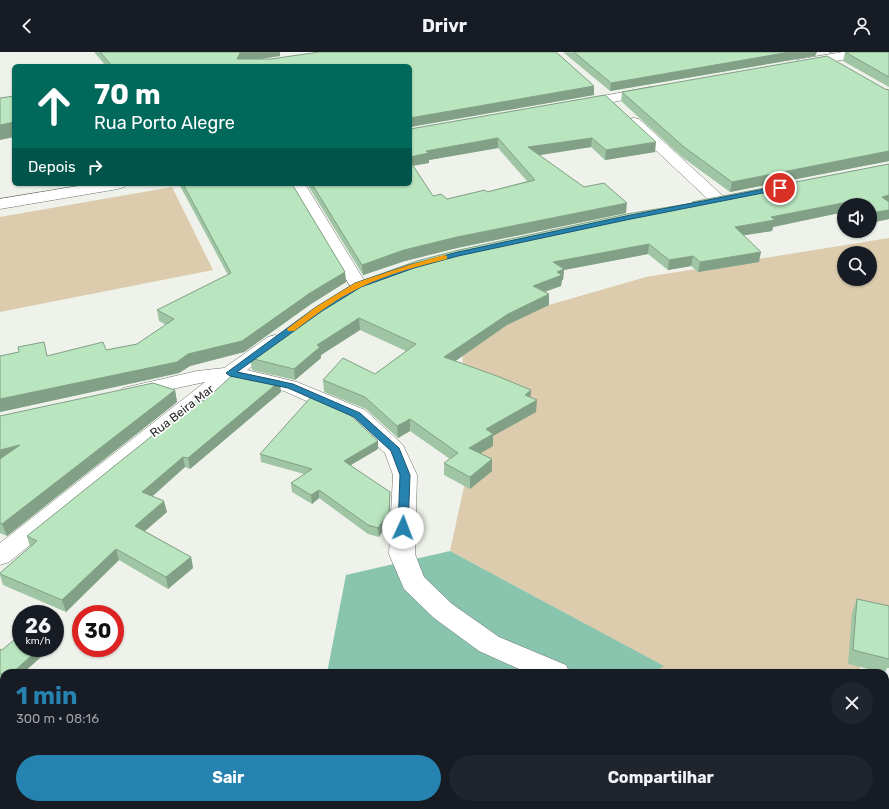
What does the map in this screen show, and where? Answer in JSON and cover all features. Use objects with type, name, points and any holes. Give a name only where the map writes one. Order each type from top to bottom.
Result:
[{"type":"street","points":[[814,52],[845,69]]},
{"type":"street","points":[[788,66],[865,52]]},
{"type":"street","points":[[597,88],[623,112],[726,198],[695,204]]},
{"type":"street","points":[[570,105],[663,89]]},
{"type":"street","points":[[0,204],[106,186]]},
{"type":"street","points":[[298,186],[358,286]]},
{"type":"street","name":"Rua Beira Mar","points":[[0,556],[230,373],[287,332]]},
{"type":"street","points":[[114,395],[197,377],[230,373],[290,386],[357,415],[395,450],[405,475],[402,554],[413,582],[443,612],[489,644],[547,669]]},
{"type":"shaded area","points":[[172,187],[213,270],[0,312],[0,217]]},
{"type":"shaded area","points":[[889,238],[889,607],[867,625],[860,669],[658,669],[663,666],[450,551],[465,482],[462,330],[646,277],[837,246],[837,286],[877,286],[877,246],[839,246]]},
{"type":"shaded area","points":[[450,551],[664,666],[659,669],[328,669],[346,575]]},
{"type":"building","points":[[100,52],[248,52],[240,53],[237,59],[271,59],[319,52],[556,52],[594,86],[412,118],[412,64],[110,64]]},
{"type":"building","points":[[574,52],[790,52],[611,83]]},
{"type":"building","points":[[845,52],[889,52],[889,77]]},
{"type":"building","points":[[827,56],[889,90],[889,151],[732,182],[684,147],[622,92]]},
{"type":"building","points":[[605,95],[656,142],[606,150],[592,138],[528,147],[584,187],[604,183],[627,203],[457,237],[404,250],[362,265],[313,186],[412,186],[412,164],[433,196],[441,194],[447,199],[485,190],[487,192],[535,180],[498,138],[426,151],[429,153],[412,157],[412,129]]},
{"type":"building","points":[[12,96],[12,122],[0,125],[0,98]]},
{"type":"building","points":[[889,164],[889,195],[882,197],[889,202],[889,210],[877,212],[877,198],[837,198],[837,204],[771,217],[775,220],[735,227],[761,252],[700,262],[693,256],[669,260],[649,244],[553,262],[564,269],[557,272],[562,275],[533,286],[549,294],[508,314],[444,357],[531,390],[525,395],[537,400],[486,429],[493,434],[469,448],[492,459],[470,477],[444,463],[458,453],[410,419],[397,426],[365,397],[323,380],[343,358],[375,374],[416,344],[359,318],[317,345],[320,347],[294,369],[250,358],[326,303],[364,280],[417,261],[459,250],[627,214],[693,203],[692,202]]},
{"type":"building","points":[[184,186],[293,186],[345,272],[310,293],[242,341],[188,354],[177,362],[0,399],[0,356],[19,352],[18,347],[44,342],[47,356],[103,342],[106,350],[137,344],[174,319],[157,310],[231,273]]},
{"type":"building","points":[[236,372],[280,381],[188,458],[183,457],[142,492],[164,501],[135,526],[191,557],[166,577],[116,549],[62,600],[0,574],[37,541],[27,536],[198,399],[204,401]]},
{"type":"building","points":[[153,383],[175,390],[2,524],[0,523],[0,459],[20,445],[0,450],[0,416]]},
{"type":"building","points":[[311,397],[348,413],[378,441],[344,461],[390,492],[389,512],[378,528],[368,525],[319,490],[311,495],[291,483],[312,469],[260,454]]},
{"type":"building","points":[[857,599],[889,606],[889,659],[853,650]]},
{"type":"building","points":[[12,642],[12,657],[30,657],[16,669],[0,669],[0,649],[2,650]]},
{"type":"slow traffic","points":[[291,329],[319,309],[358,285],[411,266],[444,257]]},
{"type":"route","points":[[403,528],[405,475],[395,450],[357,415],[290,386],[230,373],[319,309],[358,285],[411,266],[458,254],[626,218],[780,188]]}]
